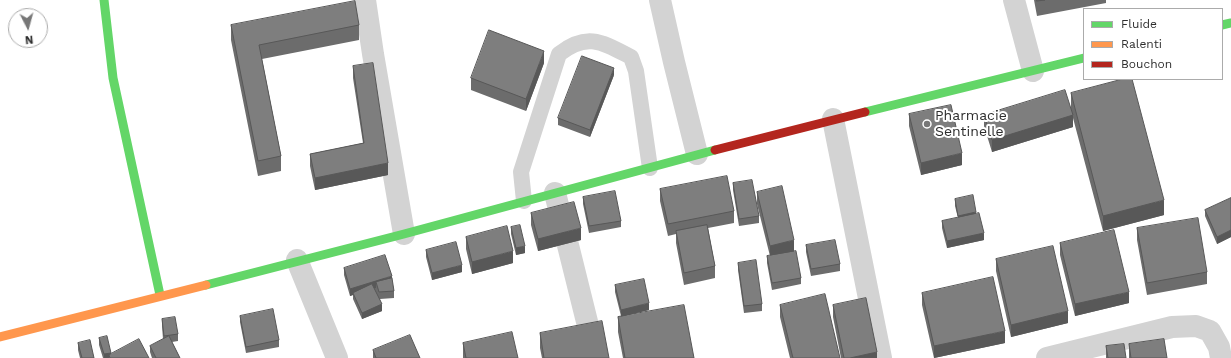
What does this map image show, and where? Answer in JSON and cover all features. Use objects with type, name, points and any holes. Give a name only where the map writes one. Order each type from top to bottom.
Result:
[{"type":"street","points":[[104,0],[113,78],[160,295]]},
{"type":"street","points":[[365,0],[404,234]]},
{"type":"street","points":[[660,0],[697,154]]},
{"type":"street","points":[[1014,0],[1033,71]]},
{"type":"street","points":[[0,337],[297,260],[404,234],[697,154],[1083,58]]},
{"type":"street","points":[[834,119],[881,358]]},
{"type":"street","points":[[555,192],[596,358]]},
{"type":"street","points":[[297,260],[337,358]]},
{"type":"street","points":[[1047,358],[1172,326],[1196,326],[1210,331],[1219,346],[1221,358]]},
{"type":"lane","points":[[524,201],[521,172],[559,54],[570,46],[580,42],[592,40],[618,50],[631,57],[636,71],[650,168]]},
{"type":"building","points":[[355,1],[359,25],[259,45],[281,156],[258,161],[231,25]]},
{"type":"building","points":[[489,30],[544,51],[526,99],[471,78]]},
{"type":"building","points":[[582,56],[614,68],[590,130],[558,118]]},
{"type":"building","points":[[373,63],[388,163],[315,178],[310,154],[364,143],[353,66]]},
{"type":"building","points":[[1119,80],[1132,80],[1164,200],[1103,216],[1071,93]]},
{"type":"building","points":[[1065,90],[1073,115],[992,140],[984,115]]},
{"type":"building","points":[[951,105],[962,153],[921,163],[909,114]]},
{"type":"building","points":[[727,176],[734,211],[668,224],[660,189]]},
{"type":"building","points":[[752,180],[759,216],[739,219],[733,183]]},
{"type":"building","points":[[782,186],[794,240],[770,246],[757,192]]},
{"type":"building","points":[[615,191],[621,221],[589,226],[583,197]]},
{"type":"building","points":[[973,195],[976,212],[958,216],[955,199]]},
{"type":"building","points":[[1231,198],[1231,230],[1217,237],[1205,210]]},
{"type":"building","points":[[574,202],[581,228],[538,239],[531,213]]},
{"type":"building","points":[[979,213],[984,233],[947,241],[942,221]]},
{"type":"building","points":[[1198,218],[1207,272],[1147,283],[1137,228]]},
{"type":"building","points":[[520,225],[525,246],[516,248],[511,227]]},
{"type":"building","points":[[707,225],[715,266],[684,273],[676,231]]},
{"type":"building","points":[[507,226],[513,251],[472,262],[466,237]]},
{"type":"building","points":[[1114,230],[1129,292],[1075,304],[1060,243]]},
{"type":"building","points":[[835,240],[840,264],[811,269],[806,245]]},
{"type":"building","points":[[456,242],[462,265],[432,273],[426,250]]},
{"type":"building","points":[[1053,246],[1068,311],[1011,325],[996,259]]},
{"type":"building","points":[[796,251],[801,278],[772,283],[767,256]]},
{"type":"building","points":[[385,255],[392,276],[350,289],[344,268]]},
{"type":"building","points":[[756,260],[762,304],[744,306],[738,263]]},
{"type":"building","points":[[993,277],[1005,331],[934,346],[922,293]]},
{"type":"building","points":[[392,278],[394,291],[379,292],[376,282]]},
{"type":"building","points":[[644,279],[649,303],[621,310],[615,285]]},
{"type":"building","points":[[372,284],[382,304],[362,313],[353,293]]},
{"type":"building","points":[[825,294],[840,358],[793,358],[780,305]]},
{"type":"building","points":[[866,298],[877,352],[844,358],[833,305]]},
{"type":"building","points":[[684,305],[694,358],[625,358],[618,317]]},
{"type":"building","points":[[273,309],[279,340],[246,347],[240,316]]},
{"type":"building","points":[[175,317],[178,334],[164,336],[162,319]]},
{"type":"building","points":[[602,321],[609,358],[544,358],[540,333]]},
{"type":"building","points":[[512,332],[518,358],[466,358],[463,343]]},
{"type":"building","points":[[410,335],[420,358],[376,358],[373,350]]},
{"type":"building","points":[[107,336],[111,353],[104,354],[99,338]]},
{"type":"building","points":[[169,336],[180,358],[156,358],[150,346]]},
{"type":"building","points":[[139,339],[149,358],[110,358],[109,355]]},
{"type":"building","points":[[1164,339],[1167,358],[1131,358],[1129,344]]},
{"type":"building","points":[[90,340],[94,358],[82,358],[78,343]]},
{"type":"building","points":[[1124,344],[1126,358],[1108,358],[1106,346]]},
{"type":"traffic: fast","points":[[104,0],[113,78],[160,295]]},
{"type":"traffic: fast","points":[[1223,25],[1231,23]]},
{"type":"traffic: fast","points":[[865,112],[1083,58]]},
{"type":"traffic: fast","points":[[206,285],[404,234],[715,150]]},
{"type":"traffic: slow","points":[[0,337],[206,285]]},
{"type":"traffic: jam","points":[[715,150],[865,112]]},
{"type":"place","name":"Pharmacie Sentinelle","points":[[927,124]]}]
